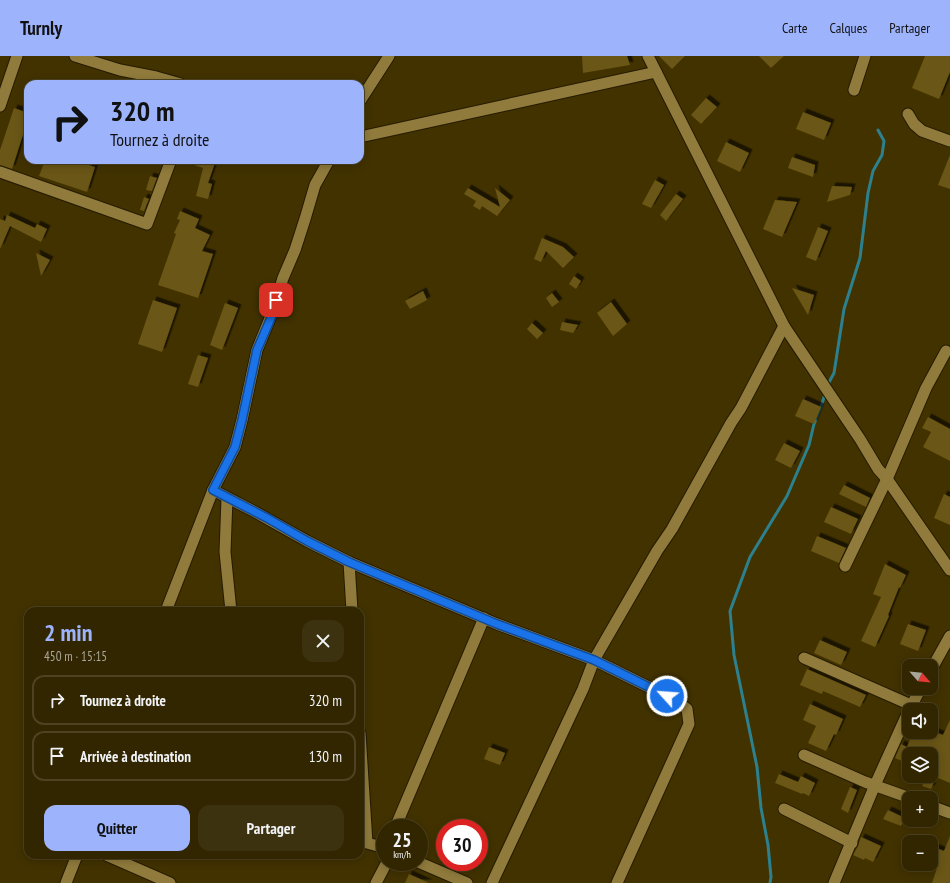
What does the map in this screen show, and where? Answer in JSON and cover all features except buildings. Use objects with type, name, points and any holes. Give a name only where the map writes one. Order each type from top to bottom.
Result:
[{"type":"street","points":[[0,106],[17,56]]},
{"type":"street","points":[[75,56],[120,70],[167,80]]},
{"type":"street","points":[[364,95],[389,56]]},
{"type":"street","points":[[648,56],[784,326],[860,439],[878,469],[887,479],[950,570]]},
{"type":"street","points":[[854,90],[865,56]]},
{"type":"street","points":[[364,136],[656,72]]},
{"type":"street","points":[[908,114],[914,124],[922,131],[950,141]]},
{"type":"street","points":[[0,172],[147,224],[170,164]]},
{"type":"street","points":[[168,607],[213,490],[235,447],[257,350],[274,311],[283,278],[295,250],[315,185],[327,164]]},
{"type":"street","points":[[492,883],[580,695],[594,660],[657,550],[672,529],[731,423],[741,408],[784,326]]},
{"type":"street","points":[[845,566],[887,479],[926,388],[946,351]]},
{"type":"street","points":[[213,490],[349,562],[484,618],[594,660],[675,700],[687,709],[689,724],[617,883]]},
{"type":"street","points":[[227,498],[226,552],[231,607]]},
{"type":"street","points":[[349,562],[352,607]]},
{"type":"street","points":[[399,819],[484,618]]},
{"type":"street","points":[[937,659],[950,636]]},
{"type":"street","points":[[804,658],[902,705]]},
{"type":"street","points":[[834,883],[875,785],[902,726]]},
{"type":"street","points":[[804,755],[902,795]]},
{"type":"street","points":[[784,809],[852,843]]},
{"type":"street","points":[[938,809],[950,813]]},
{"type":"street","points":[[364,841],[376,845]]},
{"type":"street","points":[[66,883],[75,859]]},
{"type":"street","points":[[115,859],[170,883]]},
{"type":"street","points":[[428,866],[466,883]]},
{"type":"street","points":[[376,883],[382,871]]},
{"type":"waterway","points":[[827,386],[834,373],[844,309],[860,258],[868,193],[873,171],[882,155],[884,141],[878,130]]},
{"type":"waterway","points":[[770,883],[771,877],[768,845],[761,808],[757,767],[734,655],[730,611],[750,557],[787,496],[809,445],[814,424],[825,394]]},
{"type":"route","points":[[276,300],[274,311],[257,350],[235,447],[213,490],[349,562],[497,624],[594,660],[667,696]]}]
